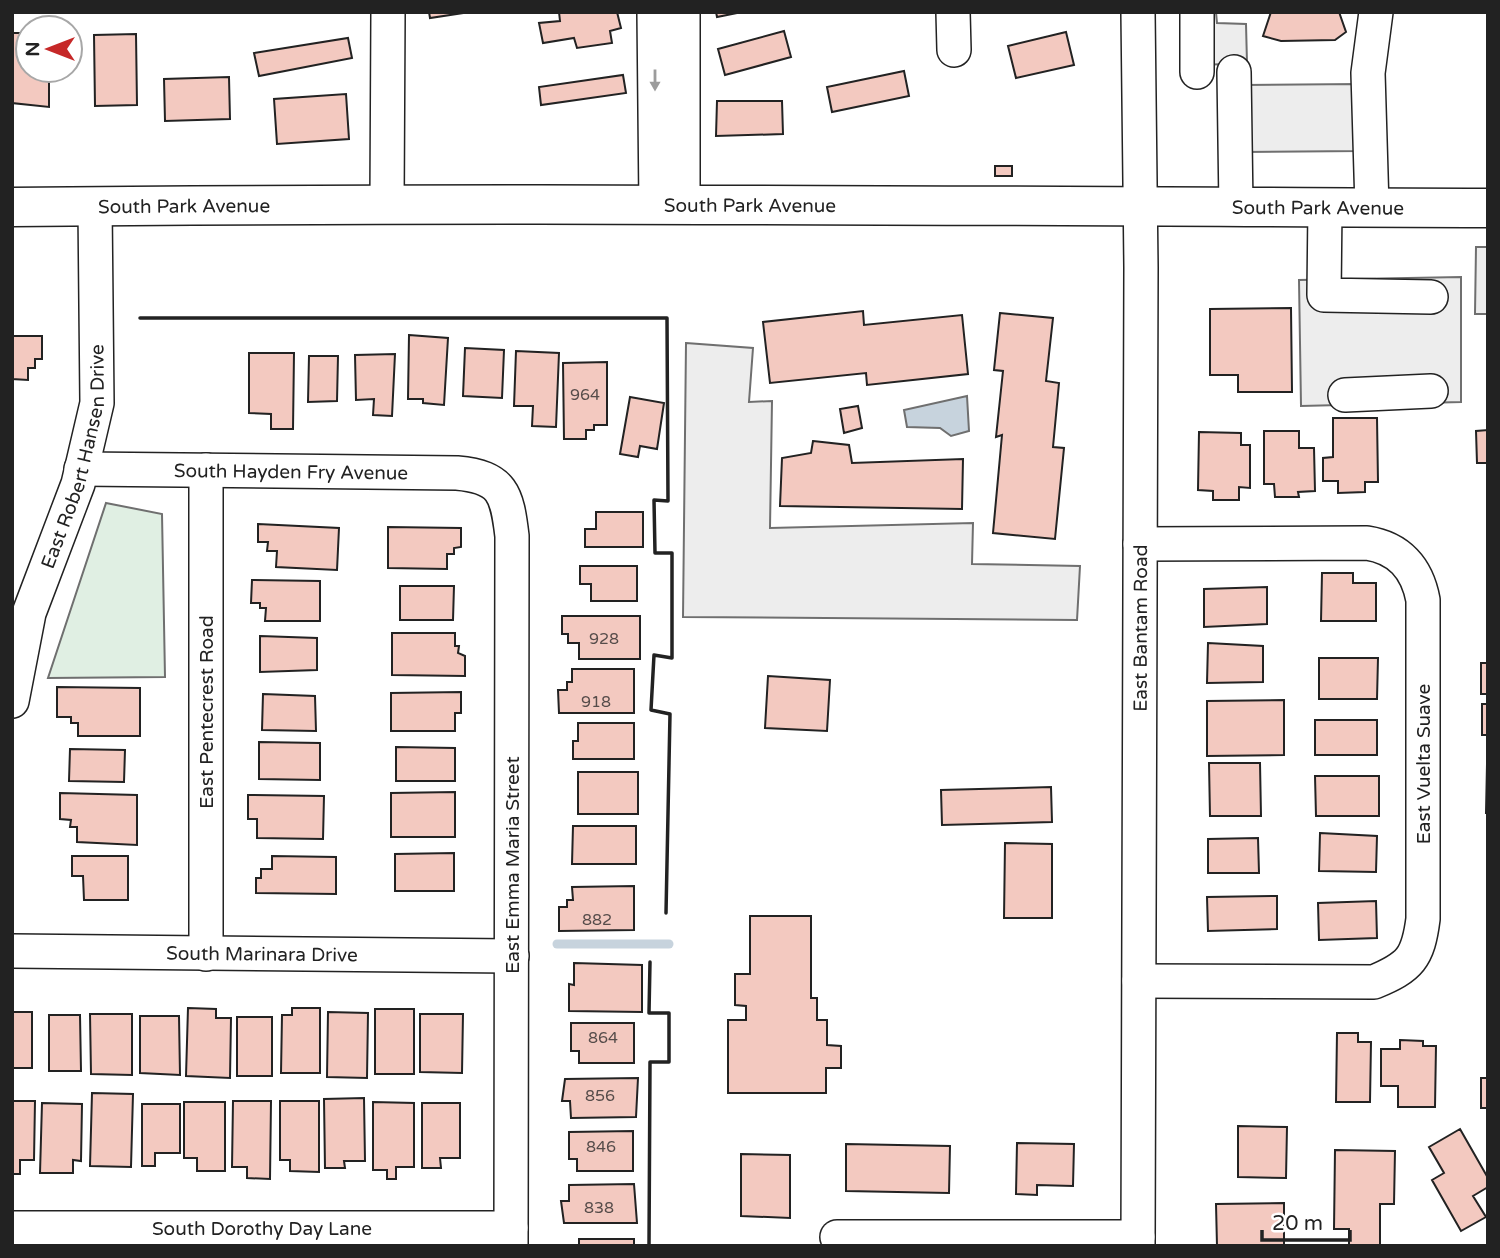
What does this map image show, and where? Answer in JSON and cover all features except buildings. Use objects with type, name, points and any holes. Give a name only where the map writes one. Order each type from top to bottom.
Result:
[{"type":"main road","name":"South Park Avenue","points":[[12,207],[387,203],[1488,208]]},
{"type":"street","points":[[387,203],[388,12]]},
{"type":"street","points":[[654,12],[670,206]]},
{"type":"street","points":[[670,206],[683,12]]},
{"type":"street","points":[[953,12],[954,50]]},
{"type":"street","name":"East Bantam Road","points":[[1138,12],[1141,207],[1138,1242]]},
{"type":"street","points":[[1197,12],[1197,72]]},
{"type":"street","points":[[1372,207],[1368,73],[1376,12]]},
{"type":"street","points":[[1234,72],[1236,207]]},
{"type":"street","name":"East Robert Hansen Drive","points":[[12,701],[29,613],[78,484],[97,403],[95,206]]},
{"type":"street","points":[[1325,207],[1324,295],[1431,297]]},
{"type":"street","points":[[1345,395],[1431,391]]},
{"type":"street","name":"South Hayden Fry Avenue","points":[[81,469],[457,473],[479,475],[499,487]]},
{"type":"street","name":"East Pentecrest Road","points":[[206,470],[206,954]]},
{"type":"street","name":"East Emma Maria Street","points":[[499,487],[509,506],[512,536],[511,1237]]},
{"type":"street","name":"East Vuelta Suave","points":[[1139,981],[1374,982],[1392,975],[1412,973],[1408,963],[1420,944],[1423,919],[1423,600],[1420,583],[1413,569],[1413,555],[1367,543],[1140,544]]},
{"type":"street","name":"South Marinara Drive","points":[[12,951],[512,956]]},
{"type":"street","name":"South Dorothy Day Lane","points":[[12,1228],[237,1237],[511,1237]]},
{"type":"street","points":[[837,1237],[1138,1242]]},
{"type":"green space","points":[[106,503],[162,514],[165,677],[48,678]]},
{"type":"shaded area","points":[[1180,12],[1216,12],[1217,23],[1246,24],[1247,63],[1180,66]]},
{"type":"shaded area","points":[[1359,84],[1360,151],[1244,152],[1244,85]]},
{"type":"shaded area","points":[[1476,247],[1488,247],[1488,314],[1475,314]]},
{"type":"shaded area","points":[[1461,277],[1461,402],[1301,406],[1299,280]]},
{"type":"shaded area","points":[[686,343],[753,348],[749,402],[772,401],[770,528],[973,523],[972,564],[1080,566],[1077,620],[683,617]]},
{"type":"shaded area","points":[[967,396],[969,431],[951,436],[940,428],[907,427],[904,410]]},
{"type":"waterway","points":[[557,944],[669,944]]},
{"type":"wall","points":[[140,318],[667,318],[668,501],[654,500],[655,553],[672,553],[672,658],[654,655],[651,710],[670,714],[666,913]]},
{"type":"wall","points":[[649,1246],[650,1062],[669,1062],[669,1013],[649,1013],[650,962]]}]
